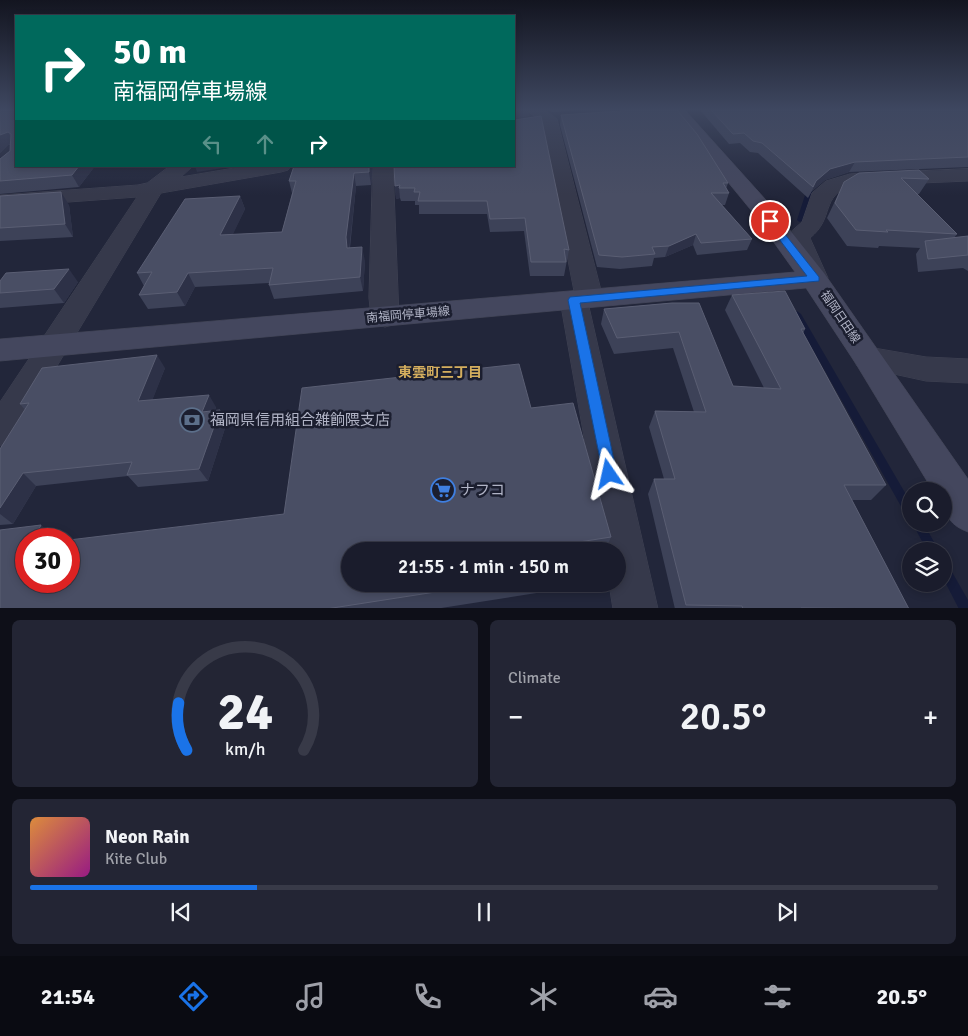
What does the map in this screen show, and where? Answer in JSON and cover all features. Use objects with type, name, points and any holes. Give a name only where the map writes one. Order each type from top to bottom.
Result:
[{"type":"main road","name":"福岡日田線","points":[[701,138],[715,150],[815,279],[968,513]]},
{"type":"main road","name":"南福岡停車場線","points":[[0,350],[815,279]]},
{"type":"street","points":[[548,138],[582,299],[636,608]]},
{"type":"street","points":[[0,432],[154,188],[182,167]]},
{"type":"street","points":[[0,201],[138,192],[275,167]]},
{"type":"street","points":[[383,167],[385,317]]},
{"type":"street","points":[[815,279],[798,236],[812,225],[823,193],[833,185],[850,180],[968,175]]},
{"type":"street","points":[[868,358],[926,369],[968,371]]},
{"type":"building","points":[[11,138],[15,138],[15,167],[78,167],[72,175],[0,181],[0,159],[10,151]]},
{"type":"building","points":[[515,138],[546,138],[569,250],[564,249],[566,262],[531,262],[525,218],[490,219],[487,201],[418,201],[420,192],[414,192],[415,188],[399,188],[400,185],[395,186],[394,167],[515,167]]},
{"type":"building","points":[[567,138],[700,138],[728,183],[723,183],[729,193],[711,193],[752,239],[701,243],[696,234],[669,246],[652,247],[655,254],[622,257],[599,255]]},
{"type":"building","points":[[750,138],[968,138],[968,157],[855,162],[830,169],[816,181],[813,187],[762,143]]},
{"type":"building","points":[[294,167],[369,167],[369,172],[354,173],[346,237],[347,248],[362,247],[360,277],[269,285],[273,268],[188,273],[177,292],[139,295],[152,272],[137,273],[185,199],[240,196],[220,235],[282,232],[296,181],[289,181]]},
{"type":"building","points":[[919,170],[929,179],[901,178],[957,234],[856,230],[835,203],[844,182],[859,173]]},
{"type":"building","points":[[61,192],[65,224],[0,228],[0,196]]},
{"type":"building","points":[[968,236],[968,255],[928,259],[925,241]]},
{"type":"building","points":[[69,269],[54,289],[0,293],[0,281],[6,273]]},
{"type":"building","points":[[785,291],[805,329],[801,329],[886,485],[844,485],[908,608],[743,608],[742,606],[686,605],[654,479],[675,479],[655,411],[706,412],[679,332],[617,338],[604,309],[672,303],[699,303],[733,386],[781,389],[732,295]]},
{"type":"building","points":[[157,355],[138,401],[209,395],[202,412],[220,410],[199,469],[127,475],[132,462],[23,473],[0,508],[0,449],[29,403],[20,404],[42,368]]},
{"type":"building","name":"ナフコ","points":[[519,364],[531,408],[573,403],[611,537],[579,542],[341,542],[341,592],[435,592],[332,608],[0,608],[0,530],[15,528],[15,593],[80,593],[80,539],[284,514],[302,388]]},
{"type":"building","name":"ナフコ","points":[[41,525],[40,528],[16,528]]},
{"type":"waterway","points":[[800,220],[810,189]]},
{"type":"waterway","points":[[797,314],[902,497]]},
{"type":"waterway","points":[[922,532],[928,542]]},
{"type":"waterway","points":[[952,584],[965,608]]},
{"type":"place","name":"福岡県信用組合雑餉隈支店","points":[[192,420]]},
{"type":"place","name":"ナフコ","points":[[443,490]]},
{"type":"district","name":"東雲町三丁目","points":[[440,372]]},
{"type":"route","points":[[609,474],[574,300],[815,279],[770,221]]}]
